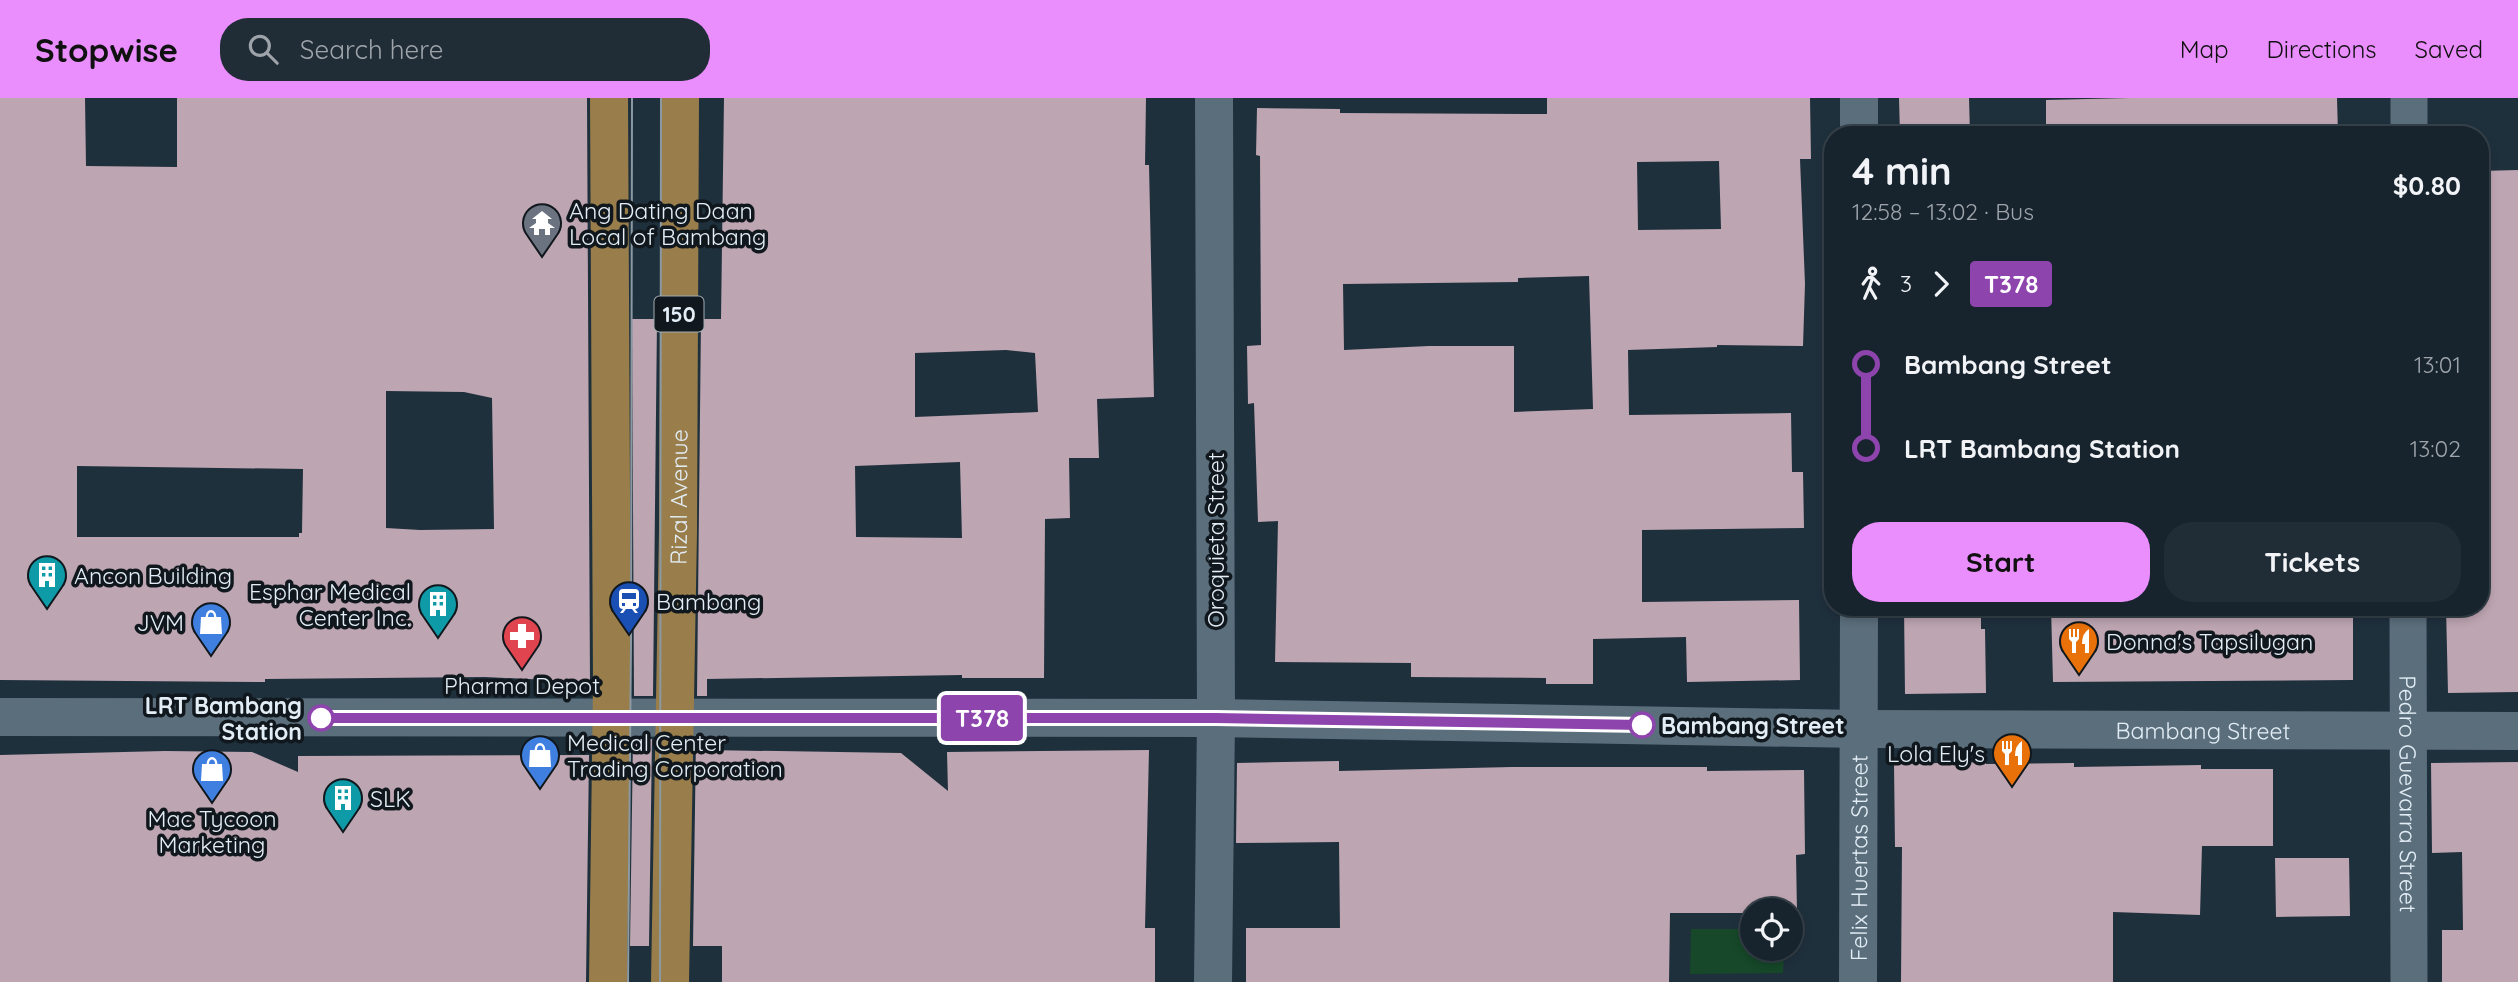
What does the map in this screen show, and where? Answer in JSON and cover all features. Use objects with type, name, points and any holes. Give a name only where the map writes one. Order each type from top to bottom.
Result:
[{"type":"main road","points":[[608,982],[611,719],[609,98]]},
{"type":"main road","name":"Rizal Avenue","points":[[670,982],[678,531],[680,98]]},
{"type":"street","name":"Oroquieta Street","points":[[1213,982],[1216,718],[1214,98]]},
{"type":"street","points":[[1859,98],[1859,126]]},
{"type":"street","points":[[2409,98],[2409,126]]},
{"type":"street","name":"Felix Huertas Street","points":[[1858,982],[1859,616]]},
{"type":"street","name":"Pedro Guevarra Street","points":[[2408,616],[2409,982]]},
{"type":"street","name":"Bambang Street","points":[[0,717],[1216,718],[1859,729],[2518,731]]},
{"type":"green space","points":[[1691,929],[1740,929],[1740,961],[1784,961],[1783,973],[1690,974]]},
{"type":"building","points":[[0,98],[85,98],[86,166],[177,167],[177,98],[587,98],[590,682],[485,677],[265,679],[265,682],[0,680]],"holes":[[[386,391],[464,392],[492,398],[494,529],[386,528]],[[77,466],[303,469],[302,533],[299,533],[299,537],[77,537]]]},
{"type":"building","points":[[724,98],[1146,98],[1145,165],[1149,165],[1154,397],[1097,399],[1099,458],[1069,458],[1070,518],[1045,519],[1044,678],[962,678],[962,675],[707,679],[707,696],[697,696],[701,319],[721,319]],"holes":[[[1006,350],[1035,353],[1038,412],[915,417],[915,353]],[[960,462],[962,538],[856,537],[855,466]]]},
{"type":"building","points":[[1547,98],[1810,98],[1811,159],[1800,159],[1805,284],[1803,346],[1717,345],[1628,350],[1629,415],[1791,413],[1792,472],[1803,472],[1804,528],[1642,530],[1642,602],[1799,600],[1800,680],[1687,682],[1686,637],[1593,639],[1593,684],[1546,684],[1546,678],[1411,677],[1411,663],[1275,662],[1278,521],[1258,522],[1254,403],[1248,404],[1247,346],[1261,345],[1260,156],[1256,155],[1257,108],[1340,109],[1340,113],[1547,114]],"holes":[[[1719,161],[1721,229],[1638,230],[1637,162]],[[1589,276],[1593,409],[1514,412],[1514,346],[1344,350],[1343,284],[1518,282],[1518,278]]]},
{"type":"building","points":[[1899,98],[1969,98],[1970,126],[1900,126]]},
{"type":"building","points":[[2337,98],[2338,126],[2046,126],[2046,100]]},
{"type":"building","points":[[2518,170],[2518,692],[2448,693],[2446,616],[2489,616],[2489,171]]},
{"type":"building","points":[[632,319],[657,319],[653,696],[634,696]]},
{"type":"building","points":[[1904,616],[1981,616],[1981,629],[1985,629],[1986,693],[1905,694]]},
{"type":"building","points":[[2051,616],[2353,616],[2353,680],[2053,682]]},
{"type":"building","points":[[633,739],[652,739],[649,946],[630,946]]},
{"type":"building","points":[[696,739],[706,739],[706,750],[901,753],[948,791],[947,752],[1149,750],[1145,928],[1155,928],[1155,982],[722,982],[722,946],[693,946]]},
{"type":"building","points":[[252,752],[298,772],[298,756],[589,755],[586,982],[0,982],[0,755]]},
{"type":"building","points":[[1339,761],[1339,771],[1512,767],[1804,770],[1805,854],[1796,855],[1797,898],[1740,898],[1740,913],[1670,913],[1669,982],[1246,982],[1246,928],[1340,928],[1339,842],[1236,843],[1237,763]]},
{"type":"building","points":[[2518,762],[2518,982],[2442,982],[2442,930],[2463,930],[2462,852],[2432,853],[2431,763]]},
{"type":"building","points":[[2074,763],[2074,767],[2201,765],[2201,769],[2273,769],[2273,846],[2202,846],[2200,915],[2113,912],[2113,982],[1901,982],[1902,847],[1895,847],[1894,764]]},
{"type":"building","points":[[2275,858],[2349,858],[2350,916],[2276,917]]},
{"type":"tram line","points":[[628,982],[632,98]]},
{"type":"tram line","points":[[660,982],[661,98]]},
{"type":"bus line","name":"T378","points":[[321,718],[1216,718],[1642,725]]},
{"type":"place","name":"Ang Dating Daan Local of Bambang","points":[[542,257]]},
{"type":"place","name":"Ancon Building","points":[[47,609]]},
{"type":"place","name":"Bambang","points":[[629,635]]},
{"type":"place","name":"Esphar Medical Center Inc.","points":[[438,638]]},
{"type":"place","name":"JVM","points":[[211,656]]},
{"type":"place","name":"Pharma Depot","points":[[522,670]]},
{"type":"place","name":"Donna's Tapsilugan","points":[[2079,675]]},
{"type":"place","name":"LRT Bambang Station","points":[[321,718]]},
{"type":"place","name":"Bambang Street","points":[[1642,725]]},
{"type":"place","name":"Lola Ely's","points":[[2012,787]]},
{"type":"place","name":"Medical Center Trading Corporation","points":[[540,789]]},
{"type":"place","name":"Mac Tycoon Marketing","points":[[212,803]]},
{"type":"place","name":"SLK","points":[[343,832]]}]
